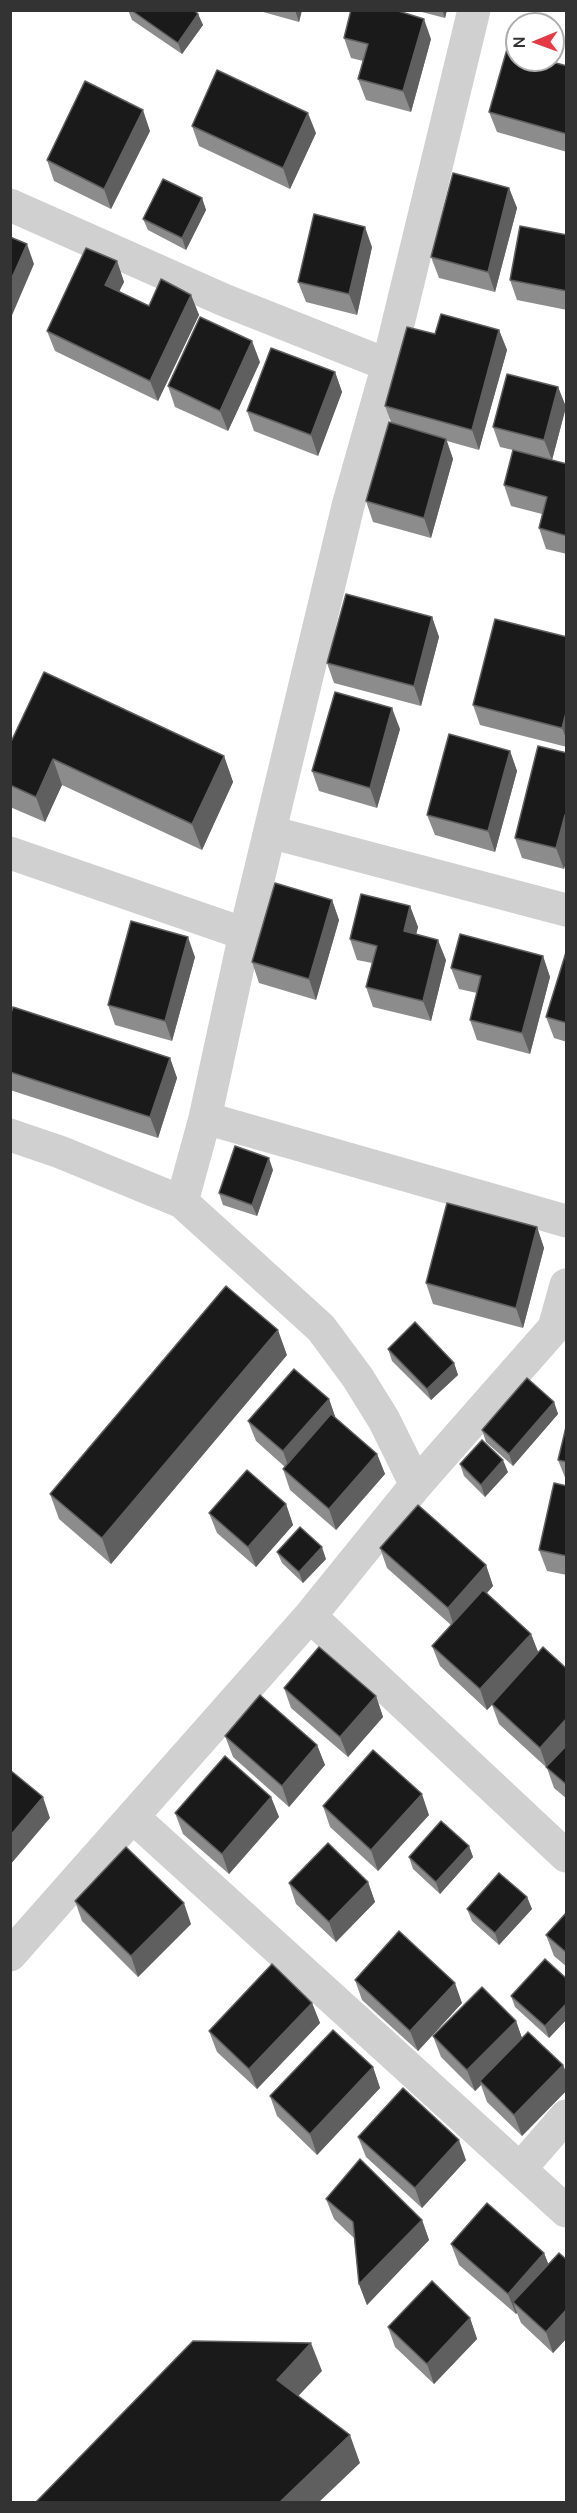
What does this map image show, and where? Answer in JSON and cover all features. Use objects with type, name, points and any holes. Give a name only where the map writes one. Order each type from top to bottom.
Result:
[{"type":"street","points":[[182,1202],[205,1118],[245,934],[348,506],[387,365],[474,10]]},
{"type":"street","points":[[10,205],[224,300],[387,365]]},
{"type":"street","points":[[270,832],[567,910]]},
{"type":"street","points":[[10,853],[245,934]]},
{"type":"street","points":[[205,1118],[567,1221]]},
{"type":"street","points":[[10,1135],[60,1152],[182,1202],[321,1328],[358,1378],[384,1420],[416,1485]]},
{"type":"street","points":[[10,1955],[134,1818],[310,1616],[416,1485],[554,1328],[567,1286]]},
{"type":"street","points":[[310,1616],[567,1856]]},
{"type":"street","points":[[134,1818],[567,2211]]},
{"type":"street","points":[[520,2169],[567,2116]]},
{"type":"building","points":[[131,10],[194,10],[198,14],[178,43]]},
{"type":"building","points":[[351,10],[395,10],[424,19],[403,91],[358,79],[368,44],[344,38]]},
{"type":"building","points":[[505,56],[505,72],[565,72],[565,65],[567,66],[567,134],[489,112]]},
{"type":"building","points":[[217,70],[308,113],[283,168],[192,126]]},
{"type":"building","points":[[85,81],[143,110],[104,189],[47,160]]},
{"type":"building","points":[[453,173],[509,188],[488,272],[431,257]]},
{"type":"building","points":[[163,179],[202,198],[182,238],[143,219]]},
{"type":"building","points":[[314,214],[365,227],[349,294],[298,282]]},
{"type":"building","points":[[520,226],[567,235],[567,291],[510,280]]},
{"type":"building","points":[[10,237],[27,244],[10,282]]},
{"type":"building","points":[[86,248],[117,261],[105,285],[149,306],[161,279],[191,295],[150,381],[47,331]]},
{"type":"building","points":[[441,314],[499,330],[472,430],[385,406],[407,327],[435,334]]},
{"type":"building","points":[[200,317],[252,341],[220,411],[168,386]]},
{"type":"building","points":[[271,348],[335,372],[311,435],[247,411]]},
{"type":"building","points":[[507,374],[558,387],[544,440],[493,427]]},
{"type":"building","points":[[389,422],[446,439],[424,518],[366,501]]},
{"type":"building","points":[[513,450],[567,464],[567,536],[539,528],[547,497],[504,485]]},
{"type":"building","points":[[346,594],[432,617],[414,686],[327,663]]},
{"type":"building","points":[[495,619],[567,637],[567,709],[562,728],[473,705]]},
{"type":"building","points":[[44,672],[224,756],[192,824],[53,759],[36,797],[10,785],[10,744]]},
{"type":"building","points":[[335,692],[392,708],[370,788],[312,771]]},
{"type":"building","points":[[449,734],[510,751],[488,831],[427,815]]},
{"type":"building","points":[[538,746],[567,753],[567,815],[565,815],[556,848],[515,838]]},
{"type":"building","points":[[275,883],[332,900],[309,979],[252,962]]},
{"type":"building","points":[[361,894],[410,906],[404,931],[438,940],[423,1001],[366,987],[377,946],[350,939]]},
{"type":"building","points":[[131,921],[188,937],[165,1021],[108,1005]]},
{"type":"building","points":[[460,934],[543,956],[522,1033],[470,1020],[481,976],[451,968]]},
{"type":"building","points":[[567,949],[567,1023],[546,1017]]},
{"type":"building","points":[[13,1007],[170,1058],[150,1117],[10,1072],[10,1016]]},
{"type":"building","points":[[235,1146],[269,1158],[252,1205],[219,1193]]},
{"type":"building","points":[[447,1203],[537,1227],[516,1308],[426,1283]]},
{"type":"building","points":[[226,1286],[278,1330],[102,1538],[50,1494]]},
{"type":"building","points":[[415,1322],[454,1363],[427,1389],[388,1349]]},
{"type":"building","points":[[294,1369],[329,1399],[283,1451],[248,1421]]},
{"type":"building","points":[[527,1378],[554,1402],[509,1454],[482,1430]]},
{"type":"building","points":[[331,1414],[377,1454],[329,1509],[283,1469]]},
{"type":"building","points":[[567,1423],[567,1462],[558,1460]]},
{"type":"building","points":[[482,1440],[503,1460],[481,1485],[460,1464]]},
{"type":"building","points":[[247,1470],[286,1504],[248,1547],[209,1513]]},
{"type":"building","points":[[554,1483],[567,1486],[567,1556],[539,1550]]},
{"type":"building","points":[[418,1505],[486,1565],[448,1608],[380,1548]]},
{"type":"building","points":[[300,1527],[322,1547],[299,1572],[277,1552]]},
{"type":"building","points":[[483,1590],[531,1634],[480,1689],[432,1646]]},
{"type":"building","points":[[319,1647],[376,1696],[340,1737],[284,1688]]},
{"type":"building","points":[[543,1647],[567,1669],[567,1718],[540,1748],[492,1704]]},
{"type":"building","points":[[260,1695],[317,1745],[282,1786],[225,1736]]},
{"type":"building","points":[[567,1745],[567,1785],[546,1767]]},
{"type":"building","points":[[373,1750],[422,1794],[371,1850],[323,1806]]},
{"type":"building","points":[[225,1756],[271,1797],[222,1854],[175,1813]]},
{"type":"building","points":[[10,1770],[43,1797],[10,1836]]},
{"type":"building","points":[[441,1821],[469,1846],[436,1882],[409,1857]]},
{"type":"building","points":[[328,1843],[368,1882],[329,1922],[289,1883]]},
{"type":"building","points":[[126,1847],[184,1903],[131,1956],[75,1901]]},
{"type":"building","points":[[499,1873],[527,1897],[495,1933],[467,1909]]},
{"type":"building","points":[[567,1912],[567,1953],[546,1935]]},
{"type":"building","points":[[399,1931],[455,1983],[410,2031],[355,1980]]},
{"type":"building","points":[[545,1959],[567,1979],[567,2003],[545,2026],[511,1996]]},
{"type":"building","points":[[272,1964],[312,2003],[249,2069],[209,2031]]},
{"type":"building","points":[[482,1987],[516,2021],[467,2070],[433,2036]]},
{"type":"building","points":[[333,2030],[373,2067],[310,2134],[270,2096]]},
{"type":"building","points":[[528,2032],[563,2065],[514,2115],[480,2081]]},
{"type":"building","points":[[403,2088],[459,2140],[415,2188],[358,2137]]},
{"type":"building","points":[[360,2159],[422,2220],[359,2284],[353,2222],[326,2199]]},
{"type":"building","points":[[487,2203],[544,2253],[508,2294],[451,2244]]},
{"type":"building","points":[[559,2253],[567,2260],[567,2309],[546,2332],[513,2302]]},
{"type":"building","points":[[432,2281],[470,2318],[427,2364],[388,2327]]},
{"type":"building","points":[[193,2341],[311,2343],[277,2380],[350,2435],[280,2502],[36,2502]]}]
